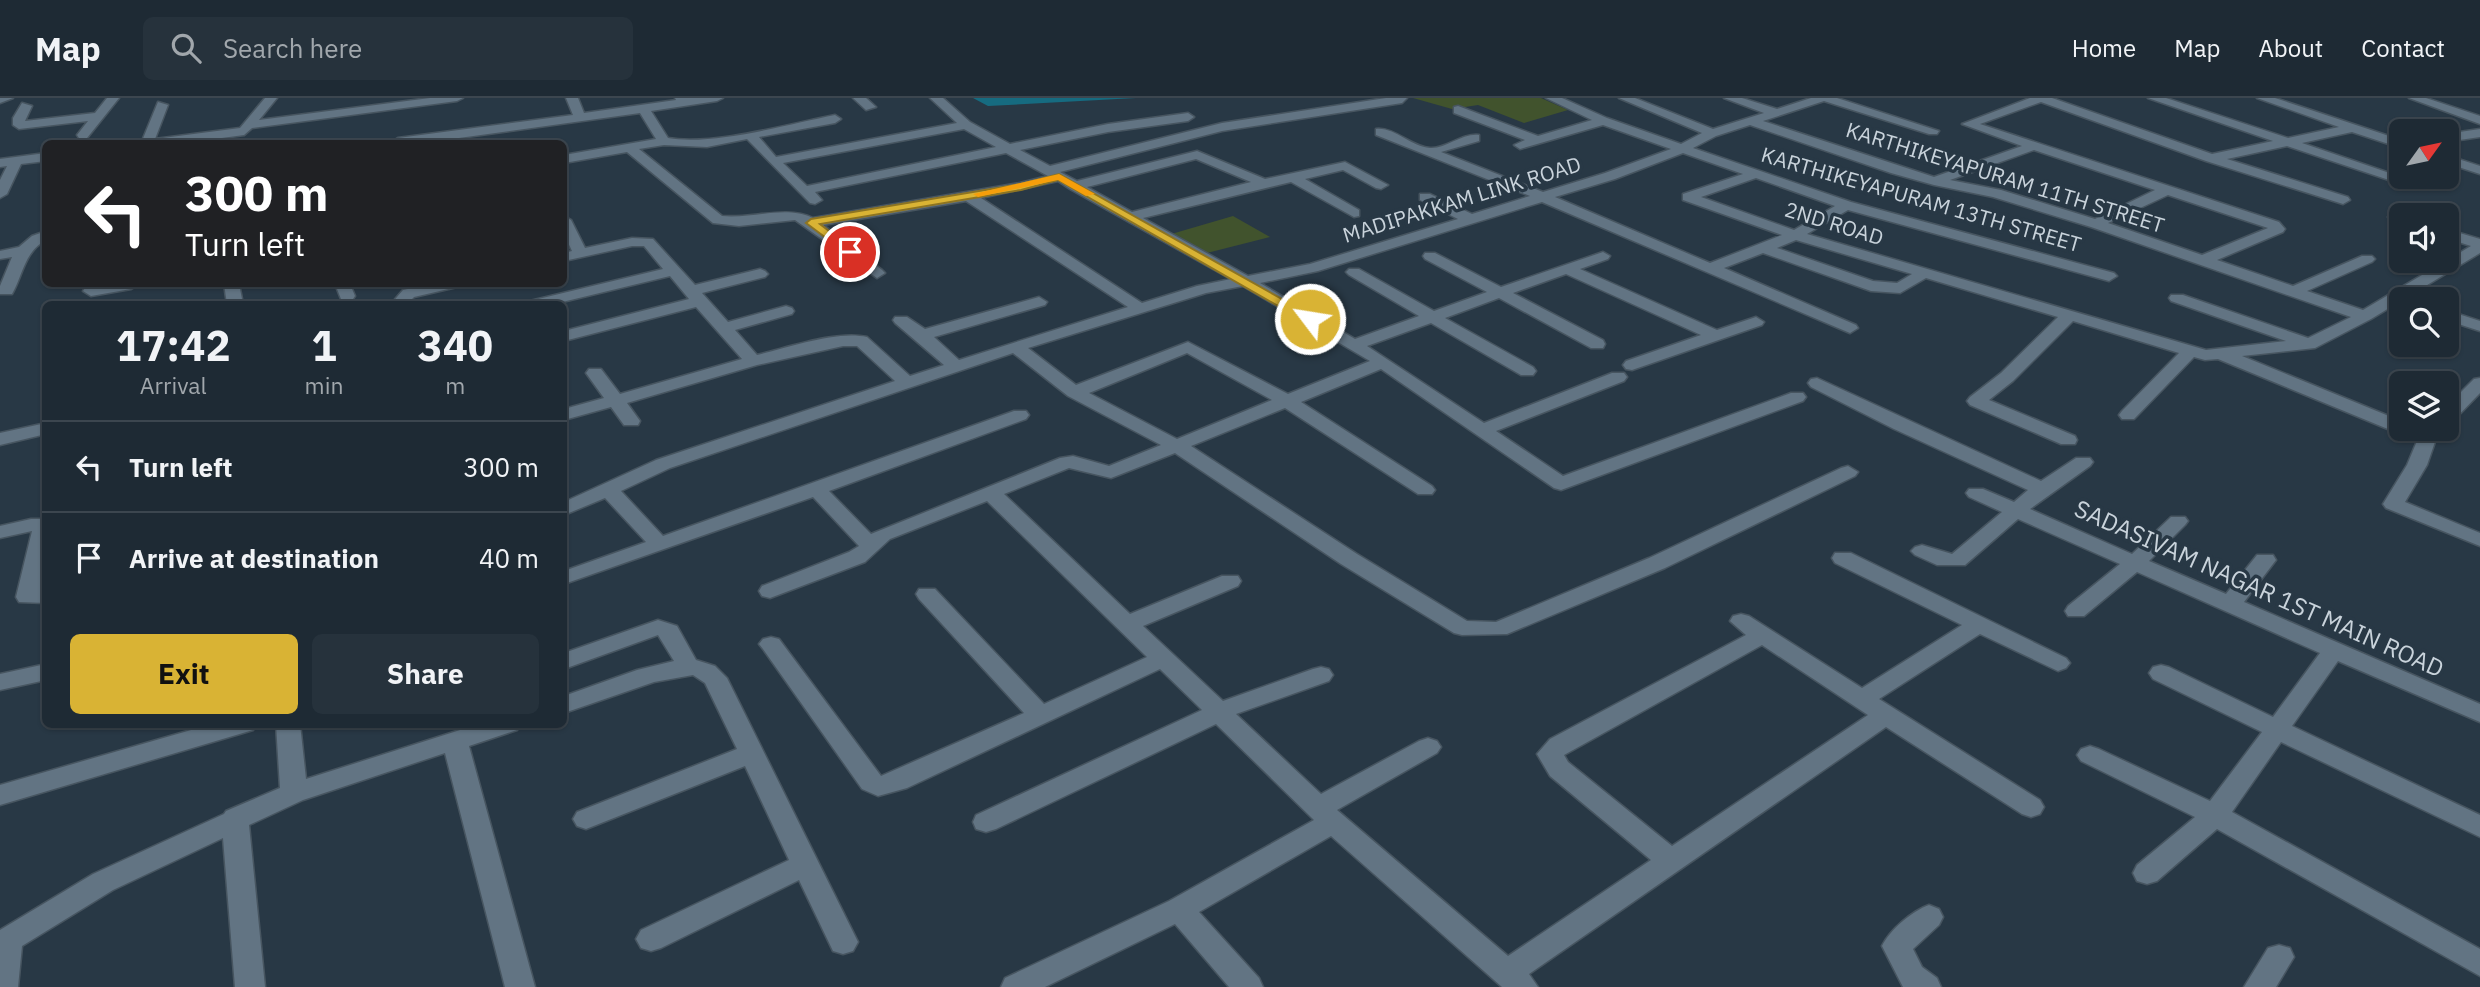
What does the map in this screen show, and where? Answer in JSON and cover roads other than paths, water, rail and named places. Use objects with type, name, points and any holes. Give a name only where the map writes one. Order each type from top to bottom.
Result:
[{"type":"street","points":[[0,99],[7,98]]},
{"type":"street","points":[[83,135],[113,98]]},
{"type":"street","points":[[244,133],[271,98]]},
{"type":"street","points":[[400,128],[457,98]]},
{"type":"street","points":[[572,98],[580,118]]},
{"type":"street","points":[[175,140],[244,133],[580,118],[682,100],[717,98]]},
{"type":"street","points":[[859,98],[870,107]]},
{"type":"street","points":[[936,98],[966,125],[1132,216],[1383,362],[1561,484],[1797,397]]},
{"type":"street","name":"KARTHIKEYAPURAM 13TH STREET","points":[[1552,98],[1603,121],[1846,205],[2109,276]]},
{"type":"street","points":[[1625,98],[1712,133]]},
{"type":"street","points":[[1731,98],[1775,112]]},
{"type":"street","points":[[1824,98],[1933,131]]},
{"type":"street","name":"MADIPAKKAM LINK ROAD","points":[[567,508],[663,464],[1015,347],[1203,289],[1313,268],[1610,176],[1681,149],[1712,133],[1824,98]]},
{"type":"street","points":[[2202,261],[2278,229],[2167,190],[1969,127],[1971,121],[2041,98],[2211,158],[2343,200]]},
{"type":"street","points":[[2154,98],[2389,175]]},
{"type":"street","points":[[2263,98],[2389,140]]},
{"type":"street","points":[[2415,98],[2480,120]]},
{"type":"street","points":[[811,223],[968,196],[1222,127],[1402,99]]},
{"type":"street","points":[[147,140],[162,105]]},
{"type":"street","points":[[26,106],[19,118],[19,125],[98,116]]},
{"type":"street","points":[[643,109],[664,141]]},
{"type":"street","points":[[1458,110],[1537,140]]},
{"type":"street","points":[[750,135],[773,162],[811,195],[1007,148],[1108,128],[1188,117]]},
{"type":"street","points":[[567,158],[664,141],[701,145],[835,119]]},
{"type":"street","points":[[1520,145],[1603,121]]},
{"type":"street","name":"KARTHIKEYAPURAM 11TH STREET","points":[[1751,121],[1934,181],[1996,193],[2096,223],[2365,316]]},
{"type":"street","points":[[773,162],[966,125]]},
{"type":"street","points":[[2211,158],[2350,128]]},
{"type":"street","points":[[1380,132],[1543,197],[1850,328]]},
{"type":"street","points":[[2459,136],[2480,133]]},
{"type":"street","points":[[1429,152],[1475,138]]},
{"type":"street","points":[[1934,181],[2031,146]]},
{"type":"street","points":[[629,148],[718,220],[739,222],[797,216],[811,223],[877,273]]},
{"type":"street","points":[[1074,186],[1197,155],[1264,183]]},
{"type":"street","points":[[0,163],[42,157]]},
{"type":"street","points":[[0,194],[16,160]]},
{"type":"street","points":[[2459,163],[2480,170]]},
{"type":"street","points":[[1132,216],[1345,166],[1381,185]]},
{"type":"street","points":[[1965,169],[2049,197]]},
{"type":"street","name":"2ND ROAD","points":[[1756,174],[1688,197],[1795,235],[2071,314],[2189,352],[2222,354]]},
{"type":"street","points":[[1293,178],[1354,213]]},
{"type":"street","points":[[2096,223],[2167,190]]},
{"type":"street","points":[[968,196],[1139,308]]},
{"type":"street","points":[[1424,197],[1470,219]]},
{"type":"street","points":[[1711,268],[1795,235],[1846,205]]},
{"type":"street","points":[[567,233],[572,255],[632,242],[648,242],[753,361]]},
{"type":"street","points":[[6,290],[22,251],[32,240],[42,236]]},
{"type":"street","points":[[2459,238],[2480,245]]},
{"type":"street","points":[[2416,287],[2480,245]]},
{"type":"street","points":[[1763,248],[1871,286],[1900,288],[1924,273]]},
{"type":"street","points":[[0,255],[22,251]]},
{"type":"street","points":[[1430,256],[1597,344]]},
{"type":"street","points":[[1353,345],[1603,256]]},
{"type":"street","points":[[2292,292],[2367,259]]},
{"type":"street","points":[[1567,269],[1714,335]]},
{"type":"street","points":[[548,301],[672,271]]},
{"type":"street","points":[[1354,272],[1527,371]]},
{"type":"street","points":[[567,335],[760,274]]},
{"type":"street","points":[[91,291],[114,287]]},
{"type":"street","points":[[402,301],[409,293],[437,287]]},
{"type":"street","points":[[2177,298],[2309,344]]},
{"type":"street","points":[[922,335],[1039,302]]},
{"type":"street","points":[[2222,354],[2309,344],[2389,304]]},
{"type":"street","points":[[725,328],[786,311]]},
{"type":"street","points":[[2068,440],[1976,401],[2007,377],[2071,314]]},
{"type":"street","points":[[2459,319],[2480,326]]},
{"type":"street","points":[[901,320],[957,367]]},
{"type":"street","points":[[1482,430],[1714,335],[1756,322]]},
{"type":"street","points":[[567,414],[753,361],[843,341],[861,341],[909,384]]},
{"type":"street","points":[[1015,347],[1074,392],[1177,446],[1349,559],[1462,628],[1488,631],[1499,629],[1657,562],[1848,472]]},
{"type":"street","points":[[1074,392],[1188,347],[1287,401],[1426,490]]},
{"type":"street","points":[[2128,415],[2189,352]]},
{"type":"street","points":[[2222,354],[2389,424]]},
{"type":"street","points":[[770,591],[866,553],[873,540],[883,535],[1067,462],[1079,461],[1097,473],[1111,472],[1383,362]]},
{"type":"street","points":[[595,373],[631,421]]},
{"type":"street","points":[[1817,383],[1901,425],[2042,489]]},
{"type":"street","points":[[2459,405],[2480,383]]},
{"type":"street","points":[[567,577],[1020,415]]},
{"type":"street","points":[[0,439],[42,429]]},
{"type":"street","points":[[2429,441],[2393,504],[2480,540]]},
{"type":"street","points":[[1922,551],[1945,561],[1957,560],[2042,489],[2083,462]]},
{"type":"street","points":[[607,488],[659,544]]},
{"type":"street","points":[[816,489],[871,546]]},
{"type":"street","points":[[991,493],[1162,659],[1221,711],[1326,815],[1515,980],[1672,862],[1885,715]]},
{"type":"street","name":"SADASIVAM NAGAR 1ST MAIN ROAD","points":[[1976,493],[2480,714]]},
{"type":"street","points":[[2076,611],[2135,564],[2178,521]]},
{"type":"street","points":[[0,532],[42,525]]},
{"type":"street","points":[[42,533],[27,597],[42,596]]},
{"type":"street","points":[[1843,558],[2058,663]]},
{"type":"street","points":[[2229,606],[2265,560]]},
{"type":"street","points":[[1126,624],[1230,581]]},
{"type":"street","points":[[927,594],[1041,716]]},
{"type":"street","points":[[1863,699],[1980,624]]},
{"type":"street","points":[[567,660],[658,627],[669,631],[688,666]]},
{"type":"street","points":[[1672,862],[1559,769],[1550,754],[1559,745],[1753,628],[2031,807]]},
{"type":"street","points":[[771,644],[871,782],[878,786],[898,781],[1162,659]]},
{"type":"street","points":[[2147,873],[2215,815],[2334,650]]},
{"type":"street","points":[[567,704],[663,671],[688,666],[700,668],[715,678],[843,942]]},
{"type":"street","points":[[0,682],[42,673]]},
{"type":"street","points":[[2161,673],[2480,827]]},
{"type":"street","points":[[986,822],[1221,711],[1321,675]]},
{"type":"street","points":[[0,795],[230,728]]},
{"type":"street","points":[[288,728],[294,793]]},
{"type":"street","points":[[3,987],[4,943],[103,882],[235,818],[294,793],[496,728]]},
{"type":"street","points":[[456,742],[520,987]]},
{"type":"street","points":[[1016,987],[1180,909],[1429,747]]},
{"type":"street","points":[[586,819],[752,753]]},
{"type":"street","points":[[2090,755],[2215,815],[2480,964]]},
{"type":"street","points":[[235,818],[250,987]]},
{"type":"street","points":[[651,939],[806,864]]},
{"type":"street","points":[[1180,909],[1248,987]]},
{"type":"street","points":[[1926,987],[1911,976],[1896,946],[1929,917]]},
{"type":"street","points":[[2259,987],[2279,957]]},
{"type":"water","points":[[973,98],[1136,98],[988,106]]}]
